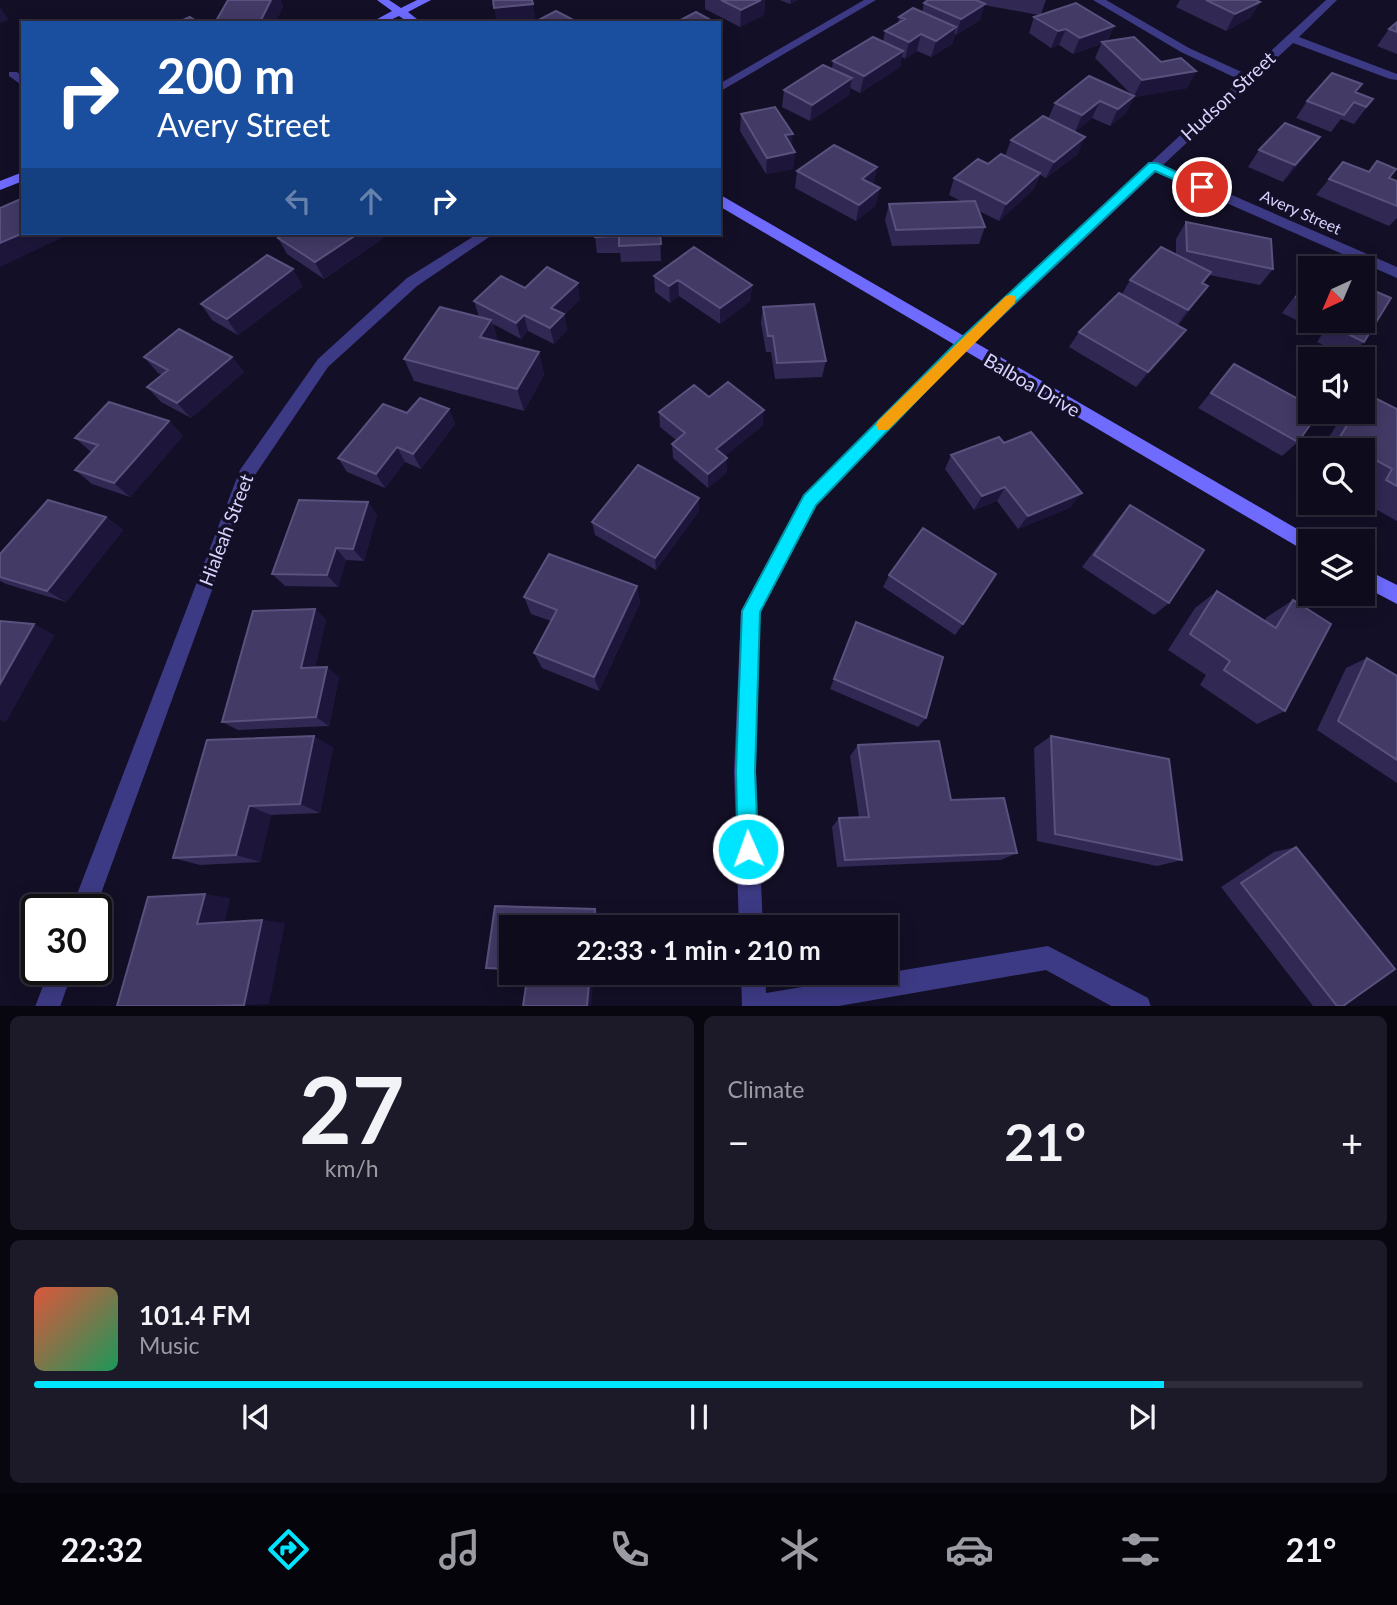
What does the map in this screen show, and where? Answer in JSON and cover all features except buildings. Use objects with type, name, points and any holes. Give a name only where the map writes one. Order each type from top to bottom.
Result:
[{"type":"street","points":[[382,0],[414,21]]},
{"type":"street","points":[[379,21],[426,0]]},
{"type":"street","points":[[721,88],[871,0]]},
{"type":"street","points":[[1098,0],[1185,50],[1248,79]]},
{"type":"street","name":"Hudson Street","points":[[751,915],[745,771],[751,611],[810,500],[962,345],[1332,0]]},
{"type":"street","points":[[1291,38],[1394,77]]},
{"type":"street","points":[[13,74],[21,81]]},
{"type":"street","name":"Avery Street","points":[[1153,166],[1397,273]]},
{"type":"street","points":[[0,186],[21,177]]},
{"type":"street","name":"Balboa Drive","points":[[721,201],[962,345],[1298,538]]},
{"type":"street","name":"Hialeah Street","points":[[89,894],[246,475],[323,363],[412,282],[485,235]]},
{"type":"street","points":[[1375,583],[1397,595]]},
{"type":"street","points":[[754,985],[756,1006],[1048,958],[1139,1006]]},
{"type":"street","points":[[47,1006],[55,985]]},
{"type":"slow traffic","points":[[883,425],[1011,299]]},
{"type":"route","points":[[748,849],[745,771],[751,611],[810,500],[962,345],[1153,166],[1202,187]]}]
